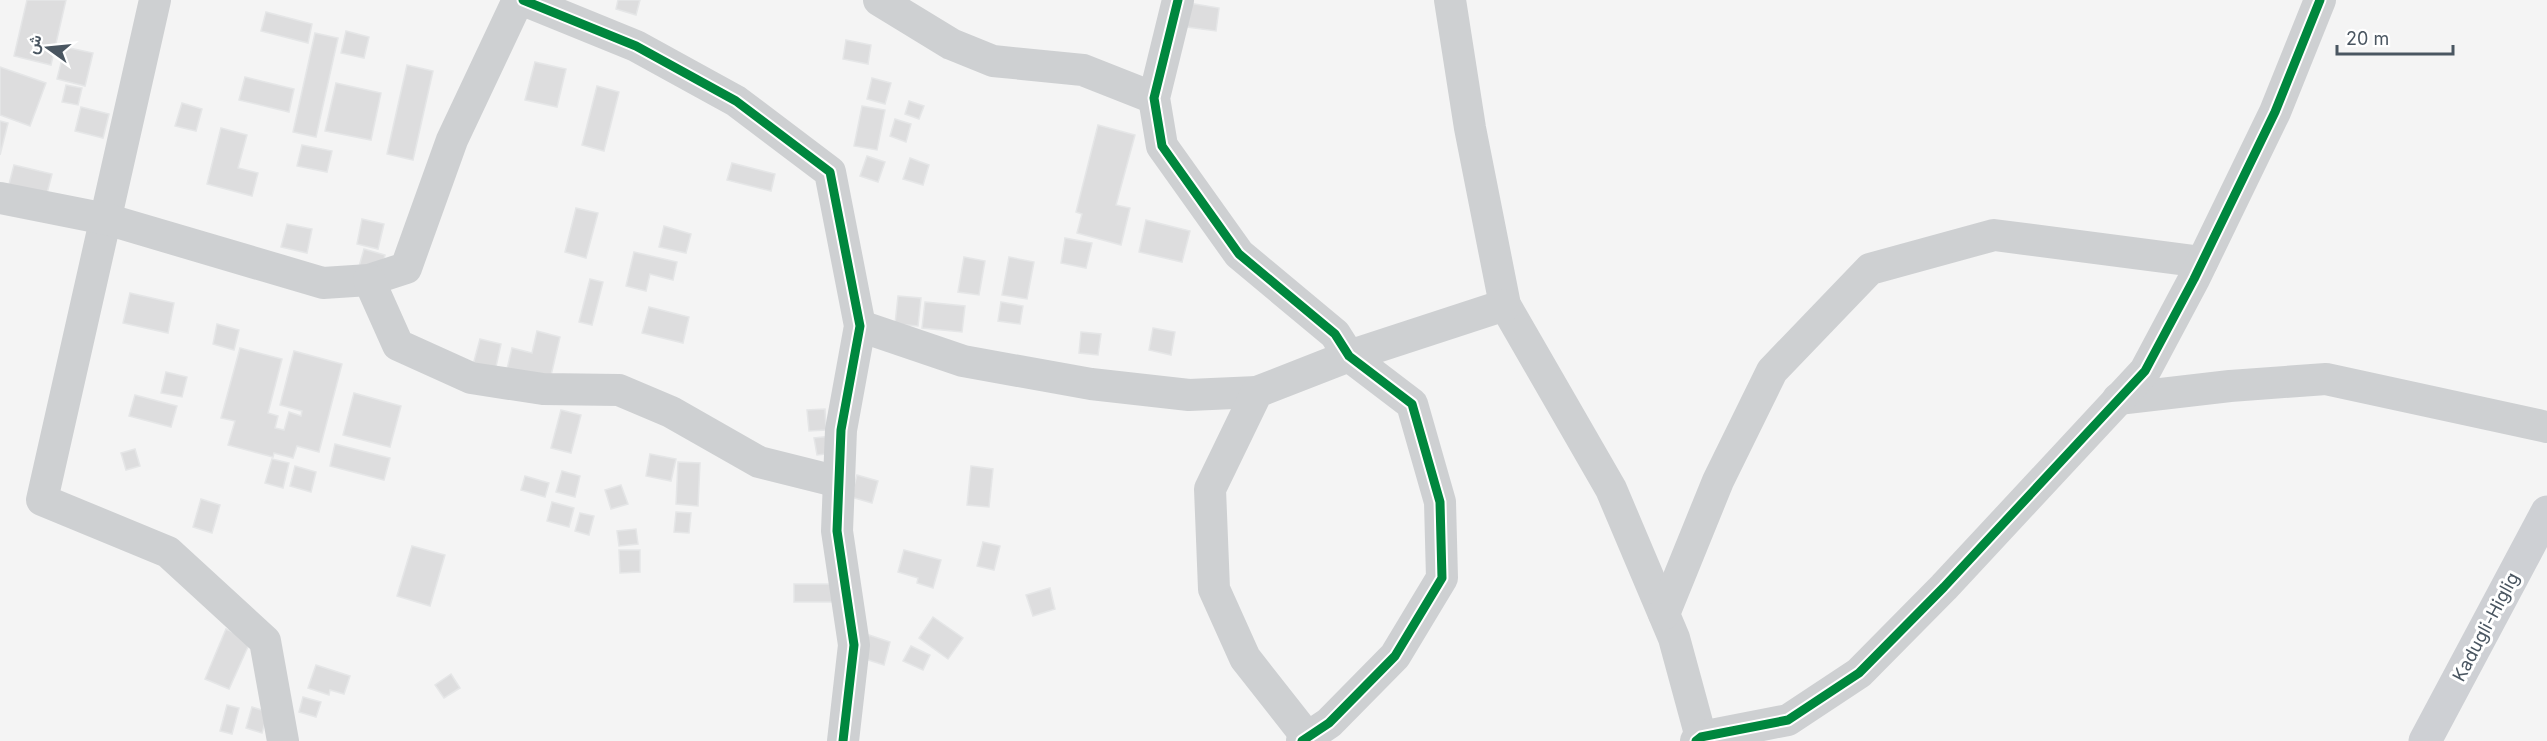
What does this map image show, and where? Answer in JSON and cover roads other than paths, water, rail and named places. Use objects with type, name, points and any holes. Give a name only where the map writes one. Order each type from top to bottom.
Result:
[{"type":"street","points":[[155,0],[42,500],[168,552],[265,641],[283,741]]},
{"type":"street","points":[[0,198],[106,219],[323,283],[369,280],[406,268],[452,140],[518,0]]},
{"type":"street","points":[[523,0],[636,46],[736,101],[830,172],[860,327],[841,430],[837,531],[854,645],[843,741]]},
{"type":"street","points":[[879,0],[951,44],[993,61],[1083,70],[1154,98]]},
{"type":"street","points":[[1178,0],[1154,98],[1162,146],[1239,254],[1335,334],[1349,356],[1412,404],[1440,502],[1442,578],[1395,656],[1329,723],[1305,739],[1245,658],[1214,589],[1210,489],[1257,392]]},
{"type":"street","points":[[1450,0],[1470,128],[1505,305],[1611,489],[1674,638],[1700,740],[1788,720],[1859,673],[1944,586],[2145,371],[2202,262],[2275,112],[2320,0]]},
{"type":"street","points":[[1664,614],[1718,481],[1772,370],[1870,269],[1994,235],[2202,262]]},
{"type":"street","points":[[369,280],[398,345],[471,378],[543,389],[619,390],[671,412],[759,462],[839,482]]},
{"type":"street","points":[[860,327],[963,361],[1091,384],[1189,395],[1257,392],[1349,356],[1505,305]]},
{"type":"street","points":[[2118,399],[2230,386],[2326,379],[2547,427]]},
{"type":"street","name":"Kadugli-Higlig","points":[[2425,741],[2547,512]]}]
